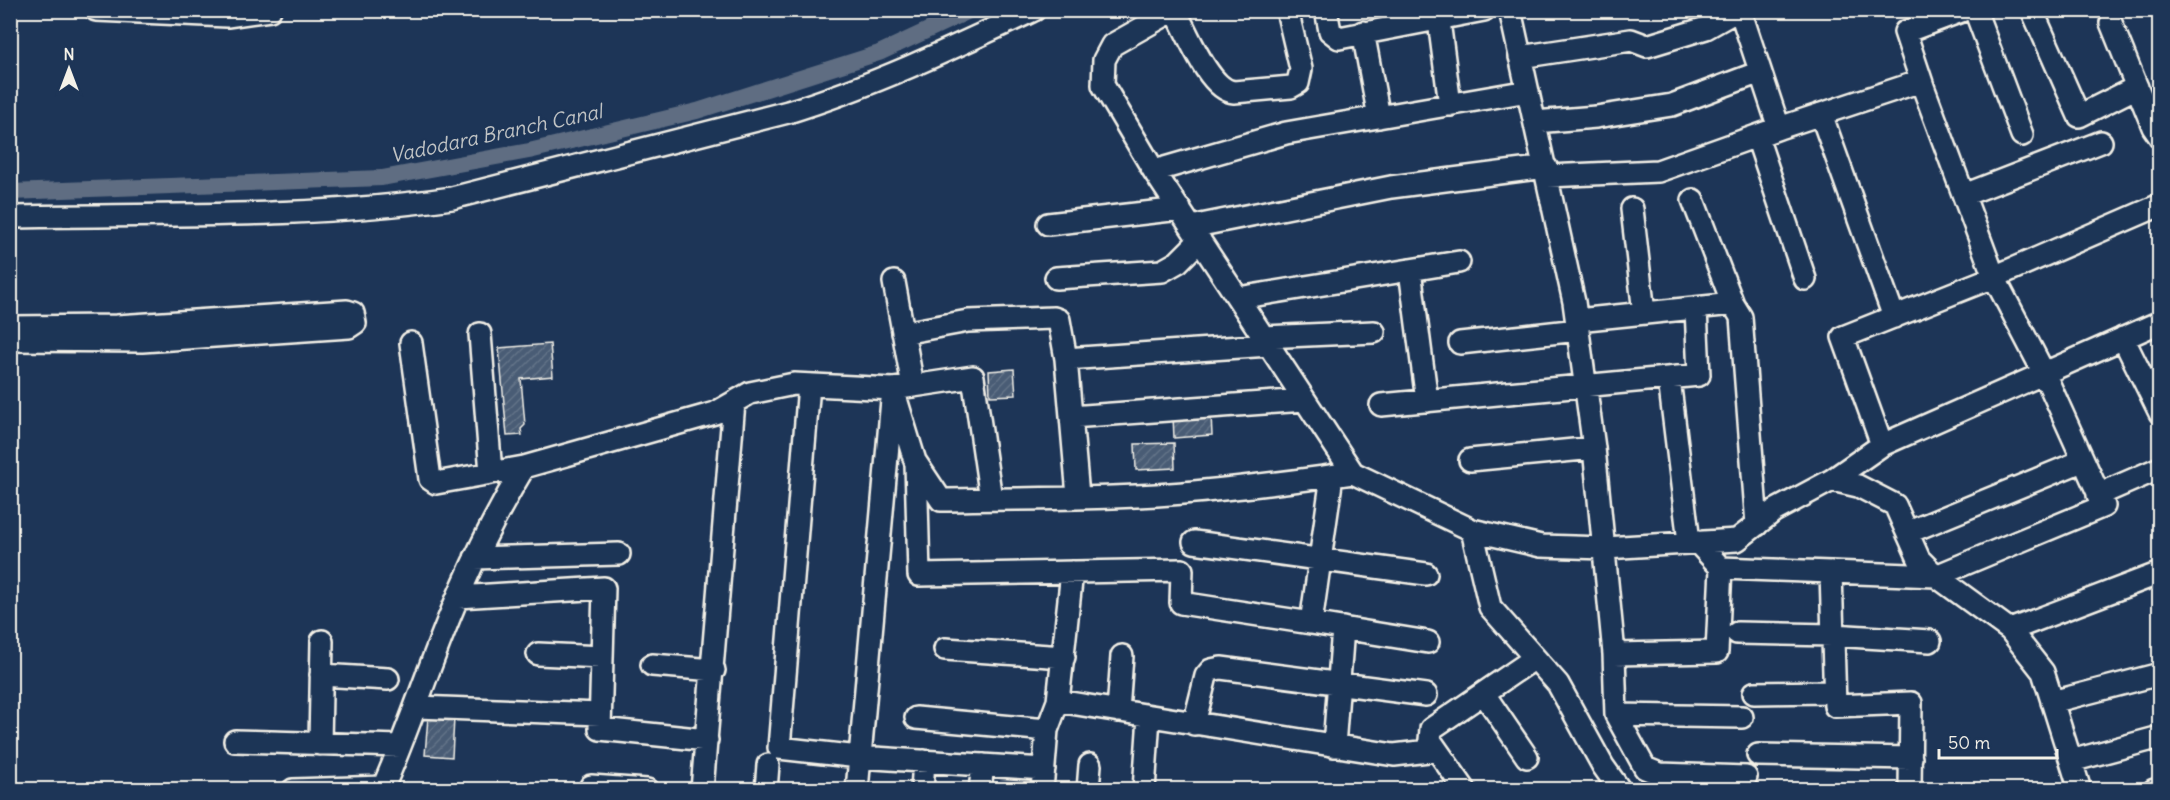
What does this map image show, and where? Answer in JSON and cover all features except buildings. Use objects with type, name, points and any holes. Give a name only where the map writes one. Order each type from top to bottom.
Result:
[{"type":"street","points":[[96,10],[226,16],[270,10]]},
{"type":"street","points":[[10,217],[318,211],[404,205],[452,198],[788,112],[842,95],[889,77],[1034,10]]},
{"type":"street","points":[[1287,10],[1301,69],[1298,83],[1292,87],[1226,91],[1212,77],[1175,10],[1112,45],[1104,60],[1103,85],[1155,171],[1353,473],[1472,530],[1541,546],[1605,548],[1737,540],[1774,512],[1832,480],[1882,444],[2160,322]]},
{"type":"street","points":[[1326,10],[1332,36],[1339,38],[1425,18],[1484,10]]},
{"type":"street","points":[[1510,10],[1547,171],[1578,325],[1605,548],[1614,654],[1616,715],[1640,761],[1652,771],[1746,777]]},
{"type":"street","points":[[1520,57],[1631,40],[1647,46],[1706,28],[1739,10],[1779,128]]},
{"type":"street","points":[[1925,92],[1905,32],[1964,10]]},
{"type":"street","points":[[1975,10],[2022,135]]},
{"type":"street","points":[[2032,10],[2079,116],[2137,87]]},
{"type":"street","points":[[1425,18],[1450,105]]},
{"type":"street","points":[[2111,23],[2160,137]]},
{"type":"street","points":[[1363,32],[1379,117]]},
{"type":"street","points":[[1535,122],[1596,117],[1672,105],[1760,72]]},
{"type":"street","points":[[1056,278],[1162,271],[1178,262],[1196,233],[1390,187],[1547,171],[1658,171],[1921,81],[1994,277],[2044,373],[2104,506],[1936,576],[1721,568],[1693,542],[1669,379]]},
{"type":"street","points":[[1155,171],[1286,133],[1528,91]]},
{"type":"street","points":[[1821,114],[1894,317]]},
{"type":"street","points":[[1757,137],[1805,279]]},
{"type":"street","points":[[1964,195],[2101,142]]},
{"type":"street","points":[[1693,200],[1733,304],[1741,317],[1757,525]]},
{"type":"street","points":[[1882,444],[1843,338],[1994,277],[2160,205]]},
{"type":"street","points":[[1048,224],[1180,209]]},
{"type":"street","points":[[1632,209],[1644,313]]},
{"type":"street","points":[[1238,298],[1459,262]]},
{"type":"street","points":[[1410,270],[1427,401]]},
{"type":"street","points":[[857,789],[903,387],[903,333],[894,282]]},
{"type":"street","points":[[1460,344],[1644,313],[1733,304]]},
{"type":"street","points":[[1381,405],[1587,388],[1699,375],[1696,308]]},
{"type":"street","points":[[10,327],[117,326],[347,311],[353,313],[355,318],[355,323],[349,327],[142,341],[10,340]]},
{"type":"street","points":[[903,333],[968,321],[1054,318],[1059,320],[1066,360],[1078,496]]},
{"type":"street","points":[[1066,360],[1374,332]]},
{"type":"street","points":[[480,334],[491,473]]},
{"type":"street","points":[[2123,338],[2160,413]]},
{"type":"street","points":[[411,344],[430,479],[436,483],[524,467],[715,413],[750,393],[794,384],[903,387],[973,376],[991,499]]},
{"type":"street","points":[[808,385],[780,748],[859,757],[983,765],[1043,779],[1047,729],[1058,701],[1072,572]]},
{"type":"street","points":[[903,387],[915,461],[919,575],[1182,570],[1181,603],[1428,642]]},
{"type":"street","points":[[1071,417],[1305,400]]},
{"type":"street","points":[[702,789],[714,670],[734,402]]},
{"type":"street","points":[[1470,460],[1594,448]]},
{"type":"street","points":[[1909,532],[2082,460]]},
{"type":"street","points":[[915,461],[941,500],[1170,494],[1353,473]]},
{"type":"street","points":[[293,789],[382,788],[417,707],[475,558],[495,515],[524,467]]},
{"type":"street","points":[[2098,495],[2160,468]]},
{"type":"street","points":[[1311,623],[1332,476]]},
{"type":"street","points":[[1832,480],[1858,486],[1895,505],[1909,532],[1919,559],[1936,576],[2010,630],[2043,672],[2080,789]]},
{"type":"street","points":[[1472,530],[1490,607],[1558,684],[1603,766],[1620,789]]},
{"type":"street","points":[[1194,542],[1426,574]]},
{"type":"street","points":[[475,558],[619,554]]},
{"type":"street","points":[[1614,654],[1717,652],[1721,568]]},
{"type":"street","points":[[1830,572],[1835,706],[1911,703],[1910,789]]},
{"type":"street","points":[[2010,630],[2160,573]]},
{"type":"street","points":[[458,597],[604,588],[600,729],[707,740]]},
{"type":"street","points":[[1334,746],[1343,628]]},
{"type":"street","points":[[1737,633],[1832,634],[1930,641]]},
{"type":"street","points":[[320,744],[322,641]]},
{"type":"street","points":[[945,650],[1064,657]]},
{"type":"street","points":[[538,654],[602,657]]},
{"type":"street","points":[[1118,711],[1122,656]]},
{"type":"street","points":[[1465,789],[1430,740],[1431,729],[1535,658]]},
{"type":"street","points":[[652,665],[714,670]]},
{"type":"street","points":[[1194,724],[1206,676],[1211,670],[1221,668],[1426,695]]},
{"type":"street","points":[[2052,702],[2160,674]]},
{"type":"street","points":[[321,675],[388,679]]},
{"type":"street","points":[[1754,693],[1834,692]]},
{"type":"street","points":[[1484,694],[1527,757]]},
{"type":"street","points":[[1058,701],[1394,755],[1437,750]]},
{"type":"street","points":[[417,707],[600,714]]},
{"type":"street","points":[[1616,715],[1742,717]]},
{"type":"street","points":[[1144,789],[1149,717]]},
{"type":"street","points":[[916,718],[1047,729]]},
{"type":"street","points":[[2071,761],[2160,737]]},
{"type":"street","points":[[235,741],[400,746]]},
{"type":"street","points":[[1758,755],[1911,758]]},
{"type":"street","points":[[922,789],[924,761]]},
{"type":"street","points":[[766,789],[768,765]]},
{"type":"street","points":[[980,789],[983,765]]},
{"type":"street","points":[[1088,789],[1090,765]]},
{"type":"street","points":[[591,786],[647,789]]},
{"type":"street","points":[[2154,789],[2160,789]]},
{"type":"waterway","name":"Vadodara Branch Canal","points":[[10,192],[382,178],[529,151],[697,111],[879,53],[971,10]]}]
